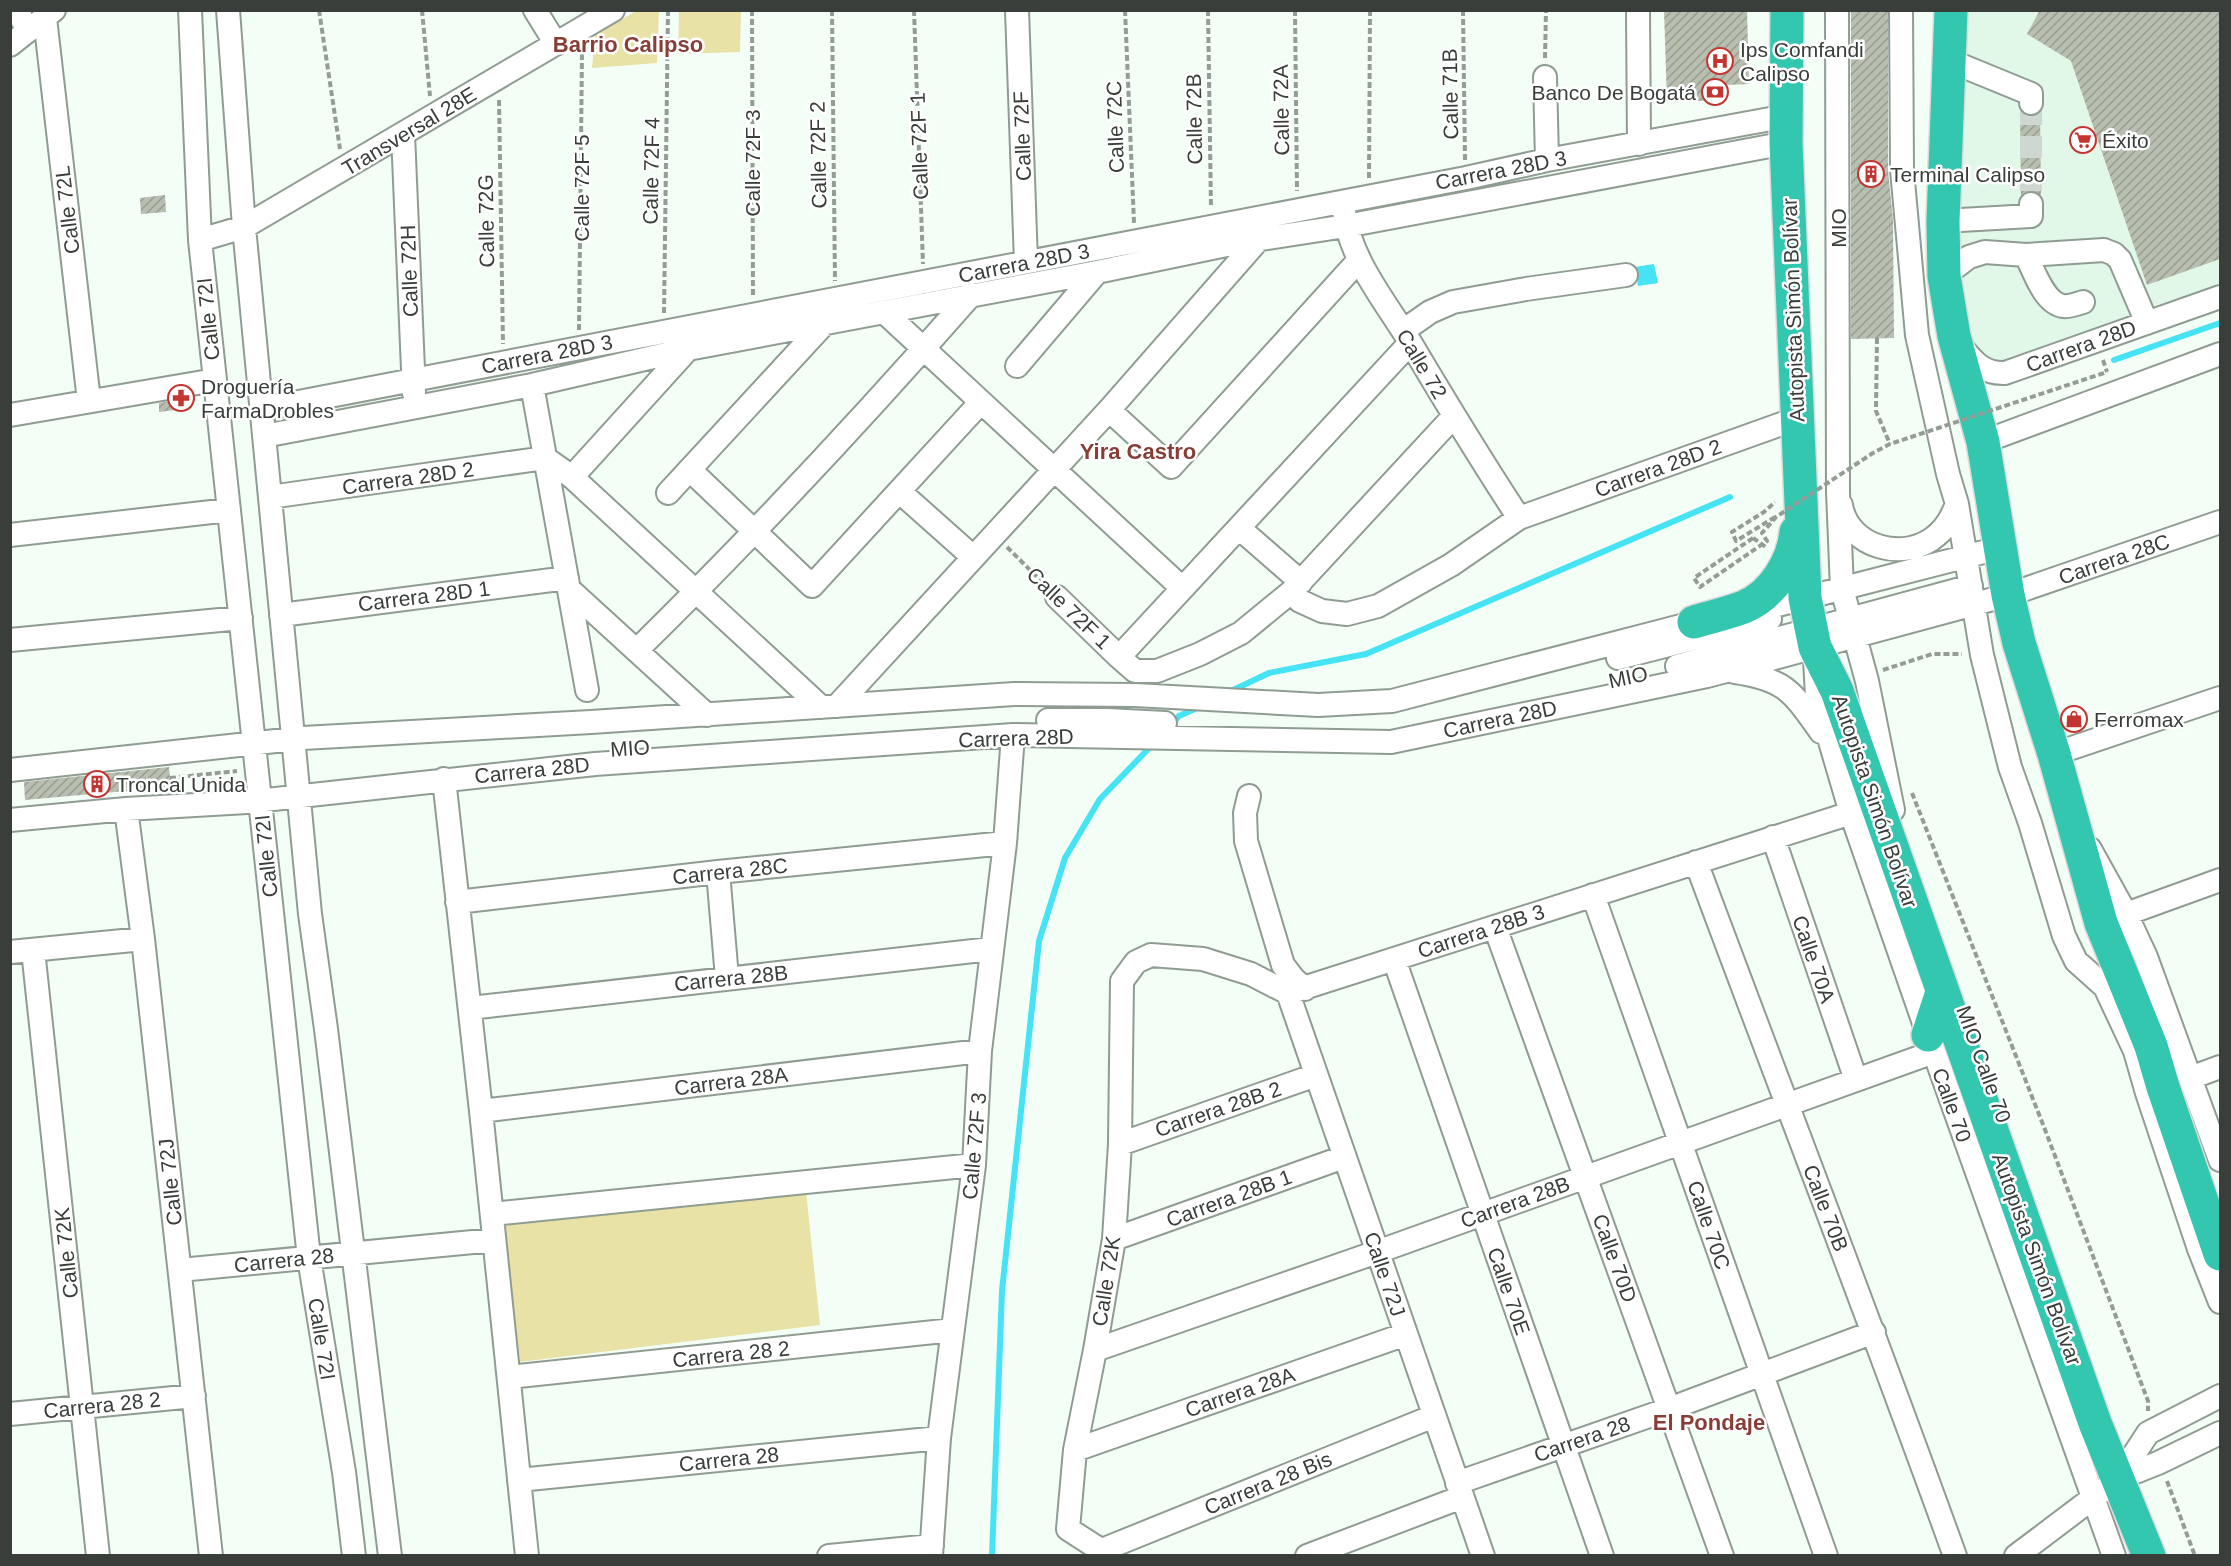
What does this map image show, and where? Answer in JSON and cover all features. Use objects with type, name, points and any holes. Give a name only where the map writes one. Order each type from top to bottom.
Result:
[{"type":"highway","name":"Autopista Simón Bolívar","points":[[1787,10],[1786,129],[1800,489],[1809,621],[1837,691],[2095,1423],[2149,1556]]},
{"type":"highway","points":[[1951,10],[1943,221],[1944,276],[1954,336],[1983,442],[2008,595],[2019,643],[2054,754],[2101,923],[2151,1046],[2163,1088],[2220,1254]]},
{"type":"highway","points":[[1694,622],[1746,606],[1759,598],[1780,576],[1794,549],[1800,489]]},
{"type":"highway","points":[[1931,1044],[1942,992]]},
{"type":"street","points":[[16,10],[34,26]]},
{"type":"street","name":"Calle 72I","points":[[190,10],[200,240],[241,618],[251,756],[259,794],[309,1258],[344,1472],[354,1556]]},
{"type":"street","name":"Calle 72I","points":[[228,10],[244,227],[310,914],[390,1556]]},
{"type":"street","points":[[535,10],[556,44]]},
{"type":"street","name":"Transversal 28E","points":[[200,240],[244,227],[613,10]]},
{"type":"street","name":"Calle 72F","points":[[1017,10],[1026,262]]},
{"type":"street","points":[[1638,10],[1639,144]]},
{"type":"street","name":"MIO","points":[[1270,735],[1391,728],[1703,661],[1809,621],[1848,611],[1838,492],[1838,10]]},
{"type":"street","points":[[1901,10],[1902,170],[1917,335],[1948,474],[1957,504],[1982,654],[2010,767],[2030,823],[2064,936],[2076,961],[2105,987],[2135,1051],[2146,1093],[2199,1250],[2220,1302]]},
{"type":"street","name":"Calle 72L","points":[[34,26],[89,401]]},
{"type":"street","points":[[1948,60],[2031,94],[2031,103]]},
{"type":"street","points":[[1545,77],[1547,160]]},
{"type":"street","name":"Carrera 28D 3","points":[[262,409],[1211,227],[1245,234],[1297,210],[1547,160],[1639,144],[1786,129]]},
{"type":"street","name":"Carrera 28D 3","points":[[264,436],[532,385],[688,349],[1097,272],[1245,234],[1346,226],[1786,129]]},
{"type":"street","name":"Calle 72H","points":[[403,134],[416,407]]},
{"type":"street","name":"Calle 72","points":[[1342,202],[1346,226],[1359,260],[1519,518]]},
{"type":"street","points":[[1943,221],[2031,216],[2031,204]]},
{"type":"street","points":[[545,458],[572,477],[696,591],[829,707],[973,557],[1109,410],[1245,234]]},
{"type":"street","points":[[1944,276],[1969,257],[1985,252],[2026,255],[2104,250],[2114,254],[2120,260],[2147,323]]},
{"type":"street","points":[[2026,255],[2047,295],[2054,303],[2066,306],[2083,302]]},
{"type":"street","points":[[1109,410],[1171,467],[1359,260]]},
{"type":"street","points":[[1017,366],[1097,272]]},
{"type":"street","points":[[1119,657],[1239,528],[1430,312],[1453,302],[1626,275]]},
{"type":"street","points":[[637,650],[755,531],[971,295]]},
{"type":"street","name":"Carrera 28D","points":[[1954,336],[1981,368],[1993,374],[2014,370],[2220,297]]},
{"type":"street","points":[[884,312],[1182,588]]},
{"type":"street","points":[[668,493],[823,325]]},
{"type":"street","points":[[572,477],[688,349]]},
{"type":"street","points":[[1983,442],[2220,354]]},
{"type":"street","points":[[10,415],[215,380]]},
{"type":"street","points":[[532,385],[587,690]]},
{"type":"street","points":[[690,470],[812,586],[981,402]]},
{"type":"street","name":"Calle 72F 1","points":[[1057,597],[1135,671],[1157,671],[1200,654],[1241,633],[1296,587],[1454,416]]},
{"type":"street","name":"Carrera 28D 2","points":[[1239,528],[1296,587],[1300,602],[1322,611],[1347,614],[1378,606],[1451,565],[1519,518],[1798,418]]},
{"type":"street","name":"Carrera 28D 2","points":[[270,497],[545,458]]},
{"type":"street","points":[[900,492],[973,557]]},
{"type":"street","points":[[1838,492],[1842,511],[1851,528],[1865,540],[1882,548],[1901,550],[1920,546],[1936,537],[1949,522],[1957,504]]},
{"type":"street","points":[[10,536],[229,510]]},
{"type":"street","name":"Carrera 28C","points":[[2008,595],[2220,522]]},
{"type":"street","name":"Carrera 28D","points":[[1848,611],[1966,557],[1999,548]]},
{"type":"street","points":[[568,583],[707,715]]},
{"type":"street","name":"Carrera 28D 1","points":[[281,615],[568,583]]},
{"type":"street","name":"Carrera 28D","points":[[10,820],[298,790],[595,764],[1012,735],[1270,735],[1391,742],[1707,676],[1809,621],[1848,611],[1972,595],[2008,595]]},
{"type":"street","name":"MIO Calle 70","points":[[1848,611],[1879,677],[1890,801],[2118,1478],[2163,1556]]},
{"type":"street","name":"Carrera 28D","points":[[10,770],[251,756],[294,745],[1014,694],[1121,708],[1317,705],[1392,701],[1694,622],[1747,613],[1809,621]]},
{"type":"street","points":[[10,640],[241,618]]},
{"type":"street","name":"MIO","points":[[294,745],[592,734],[1013,706],[1121,708],[1298,717],[1392,716],[1750,625],[1809,621]]},
{"type":"street","name":"Calle 70","points":[[1809,621],[1817,697],[1830,745],[1851,813],[1931,1044],[2118,1478],[2114,1556]]},
{"type":"street","points":[[1707,676],[1736,672],[1764,677],[1787,688],[1830,745]]},
{"type":"street","points":[[2054,754],[2220,698]]},
{"type":"street","points":[[1121,708],[1270,735]]},
{"type":"street","name":"MIO","points":[[298,790],[593,751],[1013,721],[1121,708]]},
{"type":"street","name":"Calle 72F 3","points":[[931,1551],[939,1438],[974,1165],[981,1051],[1005,843],[1012,735]]},
{"type":"street","points":[[10,777],[171,758],[251,756]]},
{"type":"street","points":[[444,779],[482,1111],[527,1556]]},
{"type":"street","points":[[10,810],[259,794]]},
{"type":"street","points":[[1249,796],[1244,828],[1250,861],[1283,965],[1296,991]]},
{"type":"street","name":"Calle 72J","points":[[126,809],[143,939],[211,1556]]},
{"type":"street","name":"Carrera 28B 3","points":[[1296,991],[1851,813]]},
{"type":"street","points":[[2071,814],[2126,914],[2146,957],[2220,1160]]},
{"type":"street","name":"Calle 70A","points":[[1773,837],[1856,1080]]},
{"type":"street","name":"Carrera 28C","points":[[457,902],[718,872],[1005,843]]},
{"type":"street","name":"Calle 70B","points":[[1696,862],[1786,1105],[1875,1332],[1955,1556]]},
{"type":"street","points":[[718,872],[727,978]]},
{"type":"street","points":[[2126,914],[2220,880]]},
{"type":"street","name":"Calle 70C","points":[[1593,895],[1826,1556]]},
{"type":"street","name":"Calle 70D","points":[[1495,927],[1722,1556]]},
{"type":"street","points":[[10,952],[143,939]]},
{"type":"street","name":"Carrera 28B","points":[[470,1008],[991,949]]},
{"type":"street","name":"Calle 72K","points":[[33,950],[98,1556]]},
{"type":"street","name":"Calle 72K","points":[[1106,1553],[1068,1529],[1075,1450],[1114,1239],[1120,1144],[1122,981],[1136,962],[1151,955],[1203,960],[1251,974],[1296,991]]},
{"type":"street","name":"Calle 70E","points":[[1394,959],[1602,1556]]},
{"type":"street","name":"Calle 72J","points":[[1296,991],[1316,1075],[1482,1556]]},
{"type":"street","name":"Carrera 28B","points":[[1095,1350],[1377,1252],[1856,1080],[1931,1044]]},
{"type":"street","name":"Carrera 28A","points":[[482,1111],[981,1051]]},
{"type":"street","points":[[2190,1078],[2220,1067]]},
{"type":"street","name":"Carrera 28B 2","points":[[1120,1144],[1316,1075]]},
{"type":"street","name":"Carrera 28B 1","points":[[1114,1239],[1344,1157]]},
{"type":"street","points":[[492,1214],[974,1165]]},
{"type":"street","name":"Carrera 28","points":[[180,1270],[494,1240]]},
{"type":"street","name":"Carrera 28 2","points":[[508,1377],[953,1330]]},
{"type":"street","name":"Carrera 28","points":[[1307,1556],[1563,1446],[1875,1332]]},
{"type":"street","name":"Carrera 28A","points":[[1075,1450],[1406,1334]]},
{"type":"street","name":"Carrera 28 2","points":[[10,1414],[194,1396]]},
{"type":"street","points":[[2118,1478],[2148,1433],[2220,1396]]},
{"type":"street","name":"Carrera 28 Bis","points":[[1106,1553],[1434,1416]]},
{"type":"street","points":[[2017,1555],[2118,1478],[2158,1463],[2220,1433]]},
{"type":"street","name":"Carrera 28","points":[[519,1480],[939,1438]]},
{"type":"street","points":[[829,1556],[931,1551]]},
{"type":"path","points":[[319,10],[343,170]]},
{"type":"path","points":[[422,10],[432,117]]},
{"type":"path","name":"Calle 72F 4","points":[[664,332],[668,10]]},
{"type":"path","name":"Calle 72F 3","points":[[752,10],[753,315]]},
{"type":"path","name":"Calle 72F 2","points":[[832,10],[835,299]]},
{"type":"path","name":"Calle 72F 1","points":[[914,10],[924,282]]},
{"type":"path","name":"Calle 72C","points":[[1125,10],[1135,242]]},
{"type":"path","name":"Calle 72B","points":[[1208,10],[1211,227]]},
{"type":"path","name":"Calle 72A","points":[[1295,10],[1297,210]]},
{"type":"path","points":[[1369,196],[1370,10]]},
{"type":"path","name":"Calle 71B","points":[[1464,10],[1466,178]]},
{"type":"path","points":[[1545,77],[1546,10]]},
{"type":"path","name":"Calle 72F 5","points":[[579,348],[582,29]]},
{"type":"path","name":"Calle 72G","points":[[498,78],[503,363]]},
{"type":"path","points":[[1877,338],[1876,411],[1890,444]]},
{"type":"path","points":[[1764,512],[1732,532],[1736,541],[1890,444],[2107,372]]},
{"type":"path","points":[[1772,552],[1753,537],[1694,578],[1700,587],[1767,541],[1762,533],[1776,517]]},
{"type":"path","name":"Calle 72F 1","points":[[994,534],[1057,597]]},
{"type":"path","points":[[1879,677],[1932,654],[1982,654]]},
{"type":"path","points":[[170,778],[251,756]]},
{"type":"path","points":[[1910,783],[2148,1401],[2148,1433]]},
{"type":"path","points":[[2158,1463],[2172,1492],[2195,1556]]},
{"type":"shaded area","points":[[638,10],[659,11],[657,63],[592,68],[595,35]]},
{"type":"shaded area","points":[[679,11],[741,11],[740,52],[678,54]]},
{"type":"shaded area","name":"Éxito","points":[[1951,11],[2220,11],[2220,297],[2005,373],[1954,336]]},
{"type":"shaded area","points":[[806,1191],[820,1325],[520,1362],[504,1223]]},
{"type":"water","points":[[1654,264],[1658,283],[1638,286],[1635,267]]},
{"type":"building","points":[[1664,10],[1747,10],[1749,84],[1725,85],[1726,100],[1667,102]]},
{"type":"building","name":"Terminal Calipso","points":[[1851,10],[1888,10],[1888,170],[1893,220],[1894,338],[1851,339]]},
{"type":"building","points":[[2040,10],[2220,10],[2220,259],[2147,285],[2071,61],[2027,34]]},
{"type":"building","points":[[2020,111],[2030,116],[2040,112],[2041,195],[2030,191],[2021,196]]},
{"type":"building","points":[[165,195],[166,212],[141,214],[140,198]]},
{"type":"building","points":[[190,398],[192,408],[159,412],[159,403]]},
{"type":"building","name":"Troncal Unida","points":[[169,767],[171,787],[25,800],[24,782]]},
{"type":"waterway","points":[[2114,360],[2220,323]]},
{"type":"waterway","points":[[1229,692],[1269,673],[1366,654],[1730,497]]},
{"type":"waterway","points":[[1170,726],[1179,716],[1199,707]]},
{"type":"waterway","points":[[992,1556],[1002,1291],[1039,941],[1065,858],[1100,799],[1153,744]]},
{"type":"tunnel","points":[[2031,103],[2031,204]]},
{"type":"place","name":"Ips Comfandi Calipso","points":[[1720,61]]},
{"type":"place","name":"Banco De Bogatá","points":[[1715,92]]},
{"type":"place","name":"Éxito","points":[[2083,140]]},
{"type":"place","name":"Terminal Calipso","points":[[1871,174]]},
{"type":"place","name":"Droguería FarmaDrobles","points":[[181,398]]},
{"type":"place","name":"Ferromax","points":[[2074,719]]},
{"type":"place","name":"Troncal Unida","points":[[97,784]]},
{"type":"district","name":"Barrio Calipso","points":[[628,44]]},
{"type":"district","name":"Yira Castro","points":[[1138,451]]},
{"type":"district","name":"El Pondaje","points":[[1709,1422]]}]
